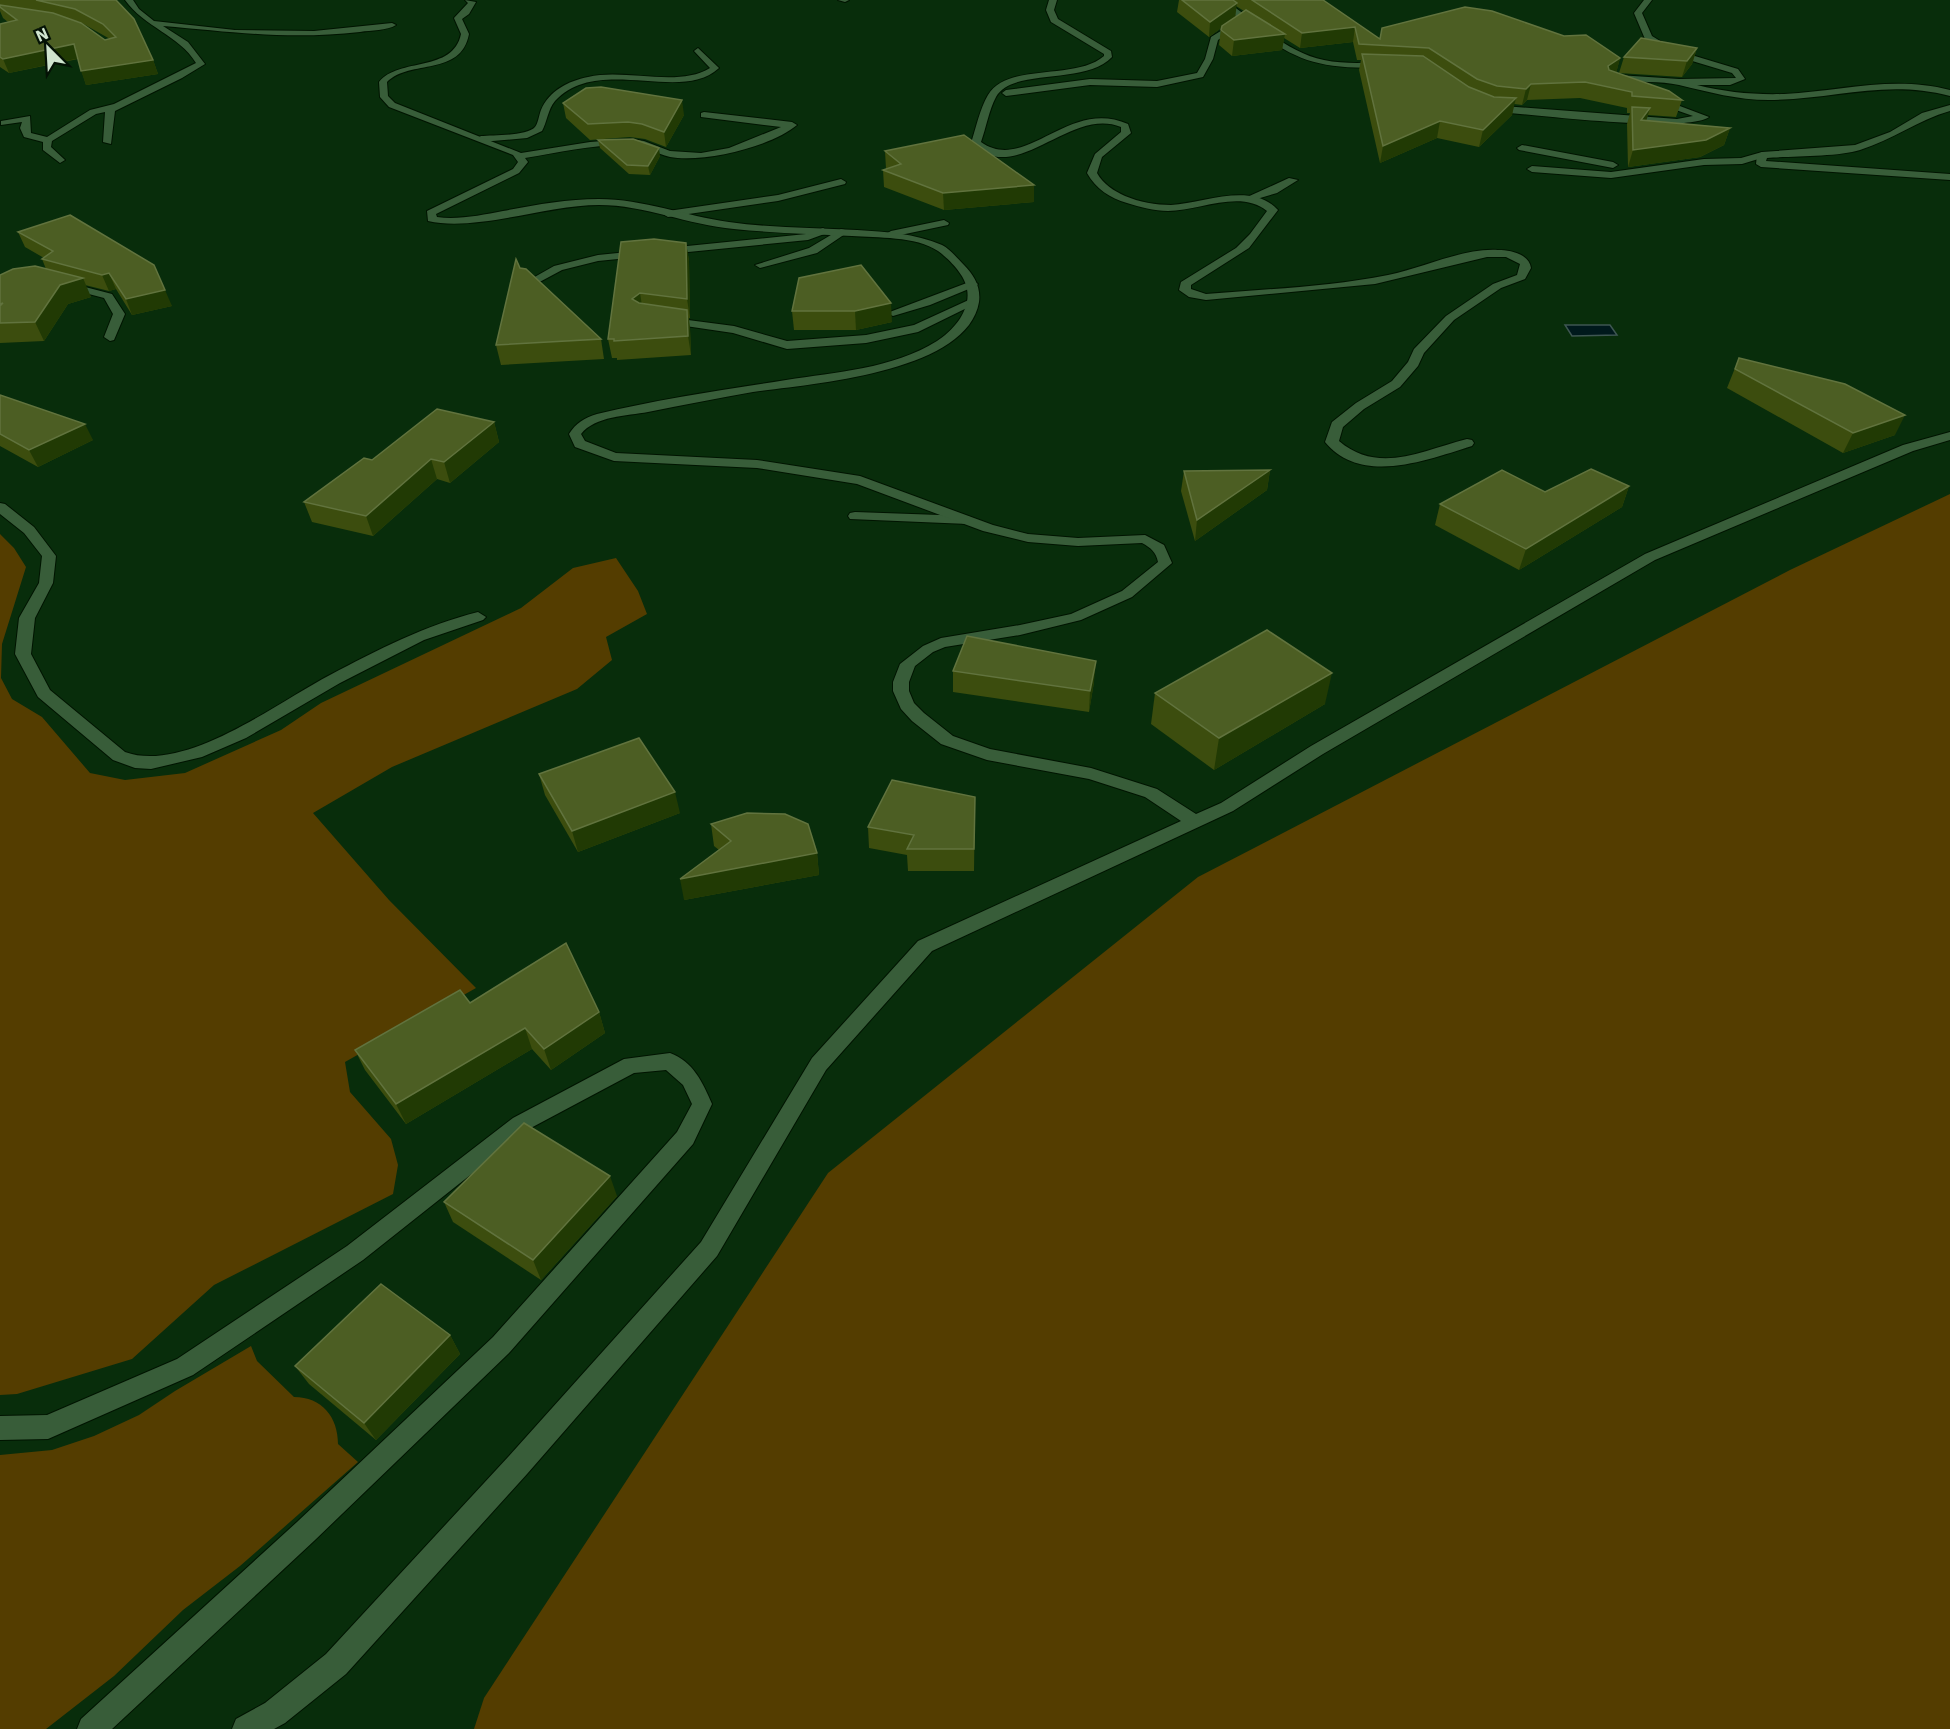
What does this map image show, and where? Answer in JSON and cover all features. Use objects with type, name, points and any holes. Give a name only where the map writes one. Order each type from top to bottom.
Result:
[{"type":"street","points":[[108,142],[110,110],[129,97],[183,76],[201,64],[195,51],[136,12],[129,0]]},
{"type":"street","points":[[469,0],[472,2],[470,7],[458,18],[466,30],[466,37],[451,57],[435,65],[389,76],[383,82],[384,97],[392,105],[520,156],[631,142],[650,146],[669,154],[708,156],[747,145],[792,125],[704,115]]},
{"type":"street","points":[[1053,0],[1050,10],[1054,20],[1108,53],[1108,57],[1102,64],[1090,68],[1027,77],[996,89],[975,139],[976,143],[985,150],[1002,153],[1028,149],[1083,122],[1114,122],[1125,126],[1126,133],[1098,156],[1092,173],[1095,180],[1108,191],[1136,204],[1165,208],[1250,198],[1273,191],[1293,180]]},
{"type":"street","points":[[1230,0],[1229,7],[1303,57],[1322,63],[1394,65]]},
{"type":"street","points":[[1624,90],[1609,84],[1618,78],[1679,82],[1730,82],[1741,79],[1735,71],[1672,52],[1648,37],[1638,14],[1648,0]]},
{"type":"street","points":[[992,95],[1090,82],[1157,84],[1200,75],[1209,59],[1214,39],[1245,18]]},
{"type":"street","points":[[153,23],[237,33],[348,32],[392,26]]},
{"type":"street","points":[[481,139],[527,135],[539,129],[552,98],[583,81],[629,75],[696,78],[711,74],[715,68],[698,51]]},
{"type":"street","points":[[1679,82],[1703,91],[1768,96],[1800,96],[1897,83],[1930,86],[1950,93]]},
{"type":"street","points":[[1480,104],[1491,108],[1587,117],[1677,122],[1704,117],[1689,110],[1644,97]]},
{"type":"street","points":[[60,160],[46,148],[48,140],[93,112],[116,106]]},
{"type":"street","points":[[1532,169],[1611,175],[1704,162],[1742,161],[1762,155],[1856,147],[1893,134],[1925,115],[1950,108]]},
{"type":"street","points":[[3,123],[27,118],[25,128],[27,135],[48,140]]},
{"type":"street","points":[[1522,148],[1641,171]]},
{"type":"street","points":[[1762,155],[1761,164],[1950,177]]},
{"type":"street","points":[[520,156],[523,162],[516,171],[450,202],[431,213],[432,219],[445,221],[480,218],[561,204],[600,202],[639,205],[668,214],[732,226],[891,234],[919,239],[940,248],[966,273],[972,284],[973,301],[969,316],[954,334],[936,347],[910,359],[868,371],[719,394],[606,416],[584,423],[575,434],[580,444],[614,457],[757,464],[860,480],[1007,533],[1049,541],[1145,539],[1161,550],[1165,563],[1127,594],[1085,613],[1048,624],[941,643],[912,660],[903,673],[901,691],[907,705],[931,729],[947,740],[987,754],[1091,774],[1151,793],[1193,820]]},
{"type":"street","points":[[668,214],[778,198],[841,182]]},
{"type":"street","points":[[1250,198],[1273,210],[1239,251],[1198,272],[1185,285],[1188,293],[1206,297],[1375,281],[1423,271],[1458,259],[1490,252],[1508,254],[1525,263],[1526,268],[1521,277],[1497,286],[1450,318],[1418,352],[1414,363],[1396,384],[1360,406],[1337,425],[1332,442],[1346,455],[1365,462],[1407,461],[1467,442]]},
{"type":"street","points":[[891,234],[944,223]]},
{"type":"street","points":[[530,283],[558,268],[598,258],[808,237],[823,231]]},
{"type":"street","points":[[760,265],[809,254],[832,241],[842,232]]},
{"type":"street","points":[[55,282],[108,296],[119,314],[110,337]]},
{"type":"street","points":[[893,313],[926,303],[972,284]]},
{"type":"street","points":[[654,319],[734,330],[787,345],[866,339],[918,328],[973,301]]},
{"type":"street","points":[[246,1729],[275,1713],[336,1664],[709,1249],[819,1064],[925,946],[1193,820],[1227,807],[1317,750],[1650,557],[1908,448],[1950,436]]},
{"type":"street","points":[[0,507],[29,530],[49,556],[46,583],[27,618],[23,654],[28,664],[44,693],[119,756],[135,762],[151,763],[196,753],[240,735],[334,679],[419,637],[478,616]]},
{"type":"street","points":[[855,516],[968,520]]},
{"type":"street","points":[[0,1428],[48,1427],[186,1367],[355,1252],[520,1124],[631,1065],[670,1062],[692,1080],[702,1104],[685,1138],[501,1345],[306,1531],[91,1729]]},
{"type":"shaded area","points":[[1950,494],[1950,1729],[474,1729],[484,1698],[828,1173],[1198,877],[1790,570]]},
{"type":"shaded area","points":[[0,534],[14,548],[26,567],[2,644],[1,678],[12,699],[42,717],[90,773],[125,780],[185,773],[281,730],[321,703],[521,608],[573,568],[616,558],[638,591],[647,614],[606,637],[612,660],[577,689],[392,767],[313,813],[389,900],[476,988],[345,1062],[350,1092],[391,1139],[398,1165],[393,1194],[214,1285],[132,1359],[17,1394],[0,1395]]},
{"type":"shaded area","points":[[251,1346],[257,1361],[294,1397],[313,1401],[326,1410],[335,1425],[338,1444],[358,1462],[240,1566],[183,1610],[114,1676],[46,1729],[0,1729],[0,1455],[52,1450],[94,1436],[139,1415]]},
{"type":"water","points":[[1565,325],[1610,325],[1617,335],[1572,336]]},
{"type":"building","points":[[36,0],[116,0],[134,19],[153,60],[81,71],[74,44],[3,59],[0,57],[0,24],[17,20],[0,5],[53,13],[81,23],[105,40],[116,37],[103,24],[75,9]]},
{"type":"building","points":[[1182,0],[1233,0],[1237,3],[1210,22]]},
{"type":"building","points":[[1252,0],[1323,0],[1380,39],[1382,28],[1465,7],[1492,11],[1564,36],[1586,35],[1620,58],[1608,66],[1609,70],[1669,91],[1682,100],[1632,96],[1632,92],[1585,82],[1531,84],[1526,89],[1497,86],[1477,79],[1429,48],[1359,44],[1355,27],[1302,33]]},
{"type":"building","points":[[1246,10],[1285,34],[1234,40],[1221,30],[1222,26]]},
{"type":"building","points":[[1641,38],[1697,48],[1687,61],[1624,57]]},
{"type":"building","points":[[1362,54],[1423,56],[1469,87],[1494,97],[1516,98],[1483,130],[1440,121],[1383,146]]},
{"type":"building","points":[[601,87],[682,100],[664,132],[642,124],[628,122],[588,124],[563,103],[586,88]]},
{"type":"building","points":[[1632,107],[1650,108],[1641,120],[1730,128],[1706,140],[1633,150]]},
{"type":"building","points":[[964,135],[1034,185],[943,193],[883,170],[901,164],[885,151]]},
{"type":"building","points":[[633,139],[659,148],[648,166],[627,165],[598,140]]},
{"type":"building","points":[[70,215],[154,265],[165,290],[126,299],[109,273],[102,275],[42,259],[53,251],[18,232]]},
{"type":"building","points":[[654,239],[686,243],[687,299],[640,293],[632,299],[639,303],[687,310],[688,336],[614,341],[614,339],[608,339],[621,242]]},
{"type":"building","points":[[516,259],[520,268],[526,269],[601,339],[496,345]]},
{"type":"building","points":[[861,265],[891,303],[855,311],[792,311],[799,278]]},
{"type":"building","points":[[35,266],[83,278],[60,285],[35,322],[0,323],[0,306],[3,303],[0,304],[0,275],[13,269]]},
{"type":"building","points":[[1739,358],[1845,384],[1905,415],[1853,433],[1735,369]]},
{"type":"building","points":[[0,395],[85,424],[29,450],[0,434]]},
{"type":"building","points":[[437,409],[494,422],[444,462],[431,459],[366,516],[304,502],[364,458],[372,460]]},
{"type":"building","points":[[1591,469],[1629,486],[1526,549],[1440,504],[1502,470],[1545,492]]},
{"type":"building","points":[[1270,470],[1197,520],[1184,471]]},
{"type":"building","points":[[1267,630],[1332,673],[1219,738],[1155,693]]},
{"type":"building","points":[[967,636],[1096,661],[1090,691],[953,671]]},
{"type":"building","points":[[639,738],[675,792],[572,831],[539,774]]},
{"type":"building","points":[[892,780],[975,797],[974,849],[907,849],[914,835],[868,827]]},
{"type":"building","points":[[747,813],[785,814],[808,824],[817,853],[680,879],[731,841],[711,824]]},
{"type":"building","points":[[566,943],[599,1012],[544,1049],[525,1028],[396,1104],[355,1050],[460,990],[470,1003]]},
{"type":"building","points":[[524,1123],[610,1176],[533,1260],[444,1202]]},
{"type":"building","points":[[381,1284],[450,1335],[364,1423],[295,1366]]}]
